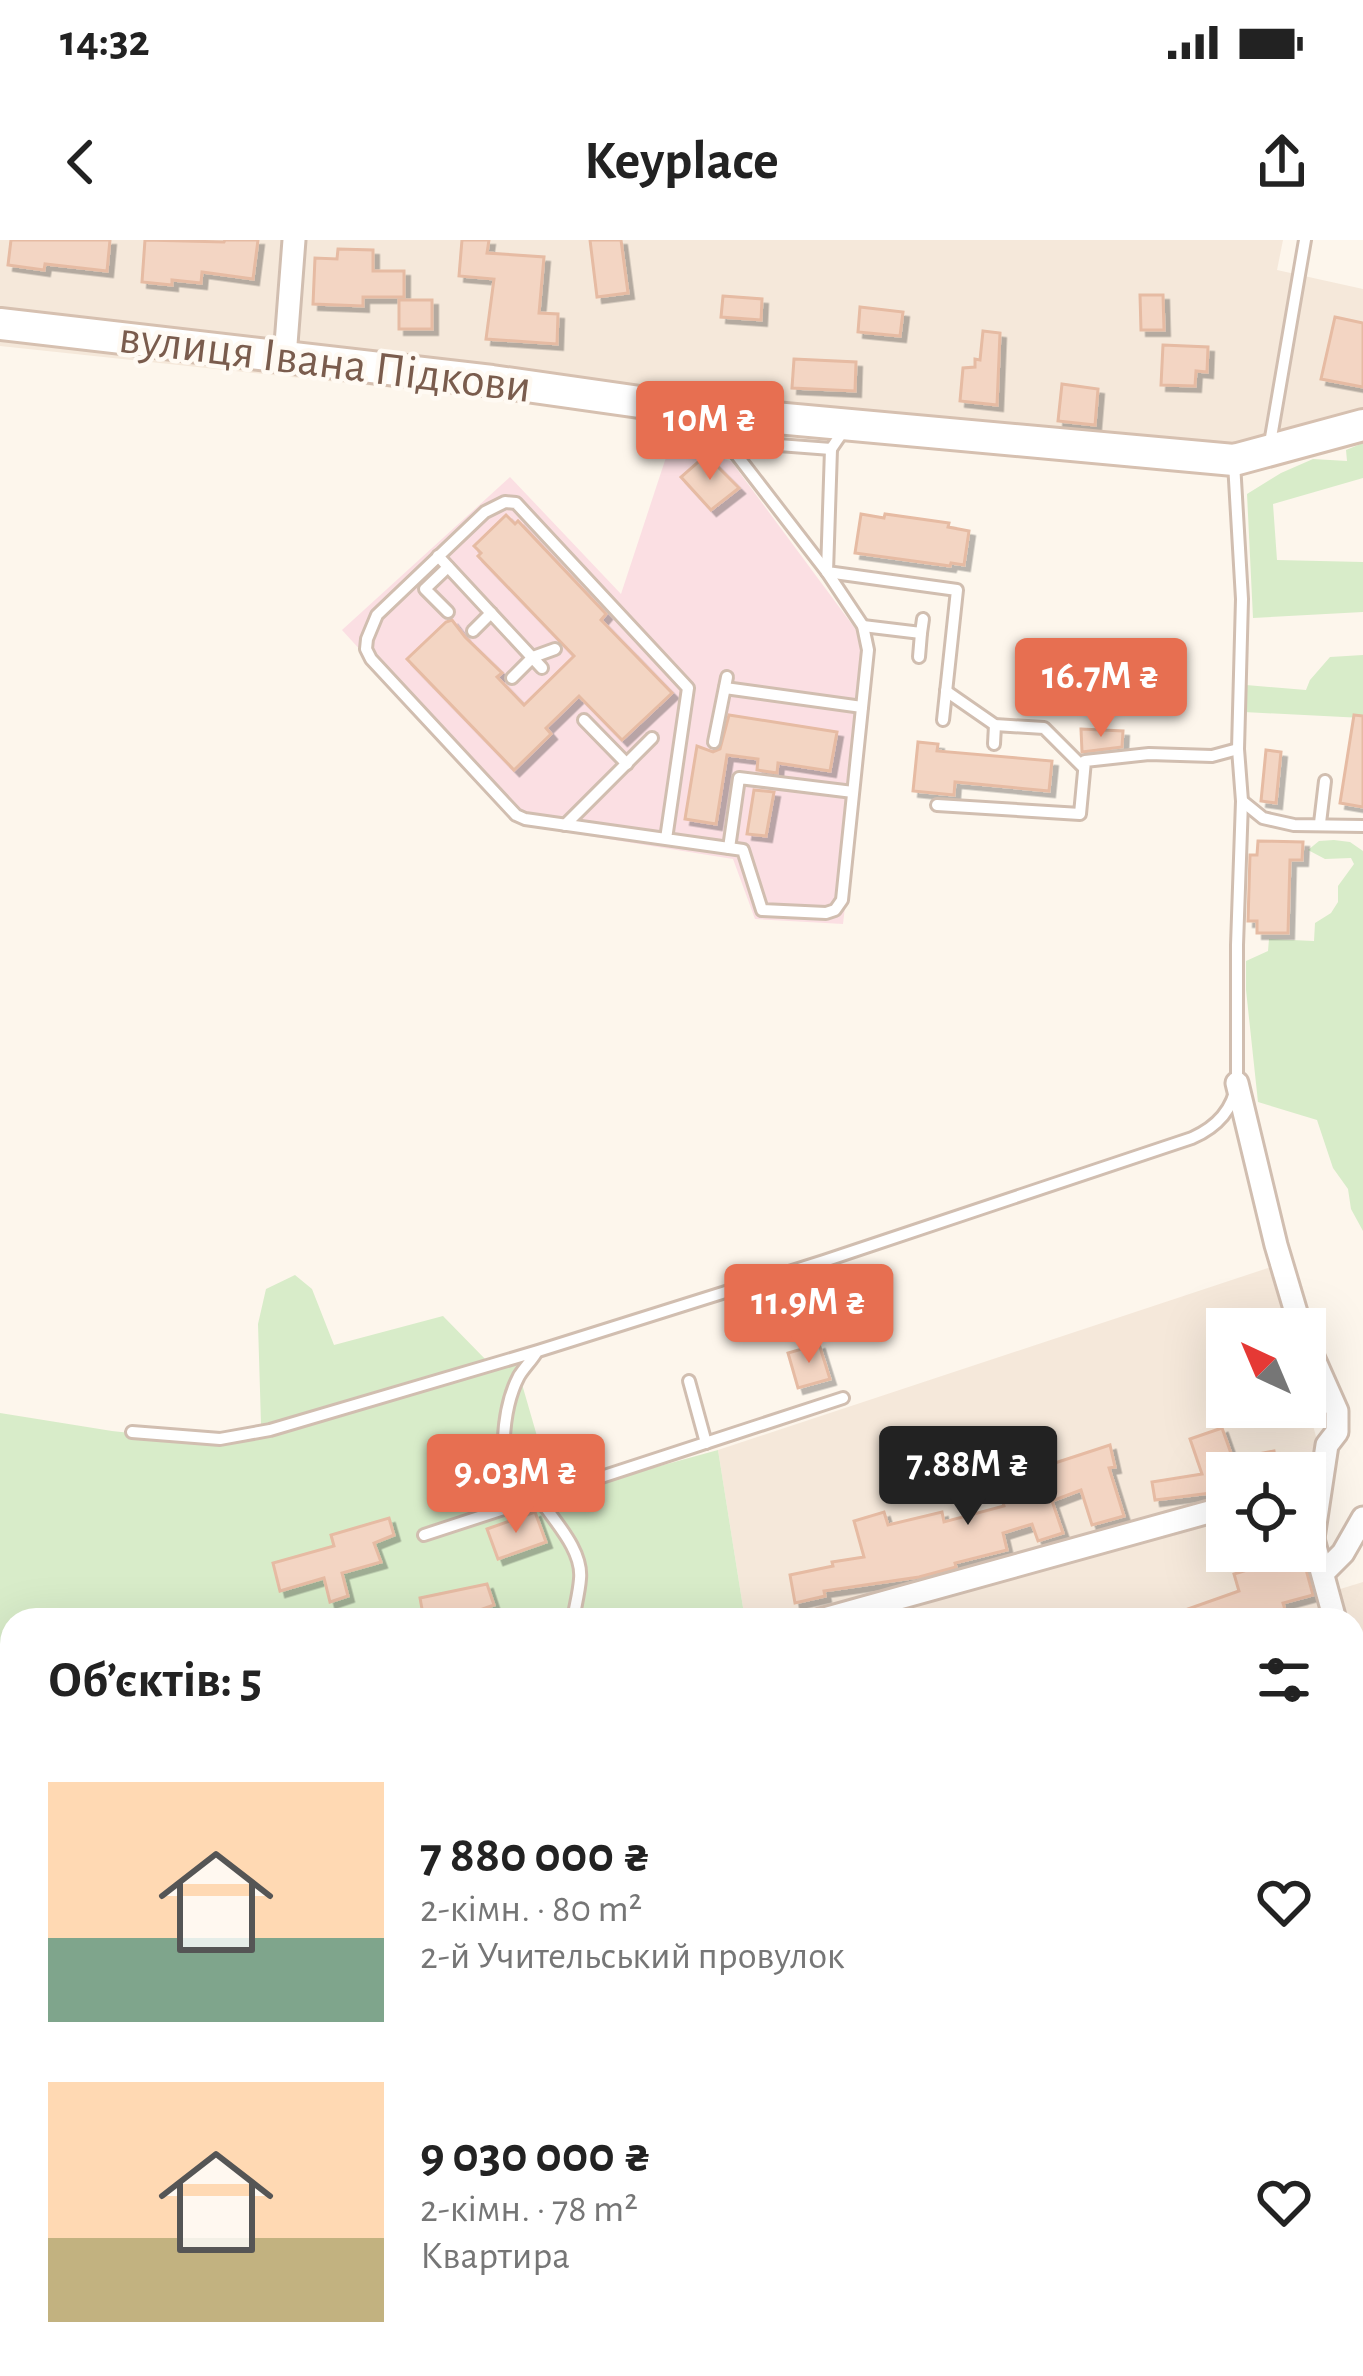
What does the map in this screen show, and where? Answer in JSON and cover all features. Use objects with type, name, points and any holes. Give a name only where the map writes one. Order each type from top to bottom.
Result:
[{"type":"street","points":[[285,357],[294,240]]},
{"type":"street","name":"вулиця Івана Підкови","points":[[0,324],[492,381],[710,412],[839,437],[1234,460],[1363,425]]},
{"type":"street","points":[[1237,1083],[1295,1308]]},
{"type":"street","points":[[1326,1388],[1336,1411],[1337,1432],[1326,1452]]},
{"type":"street","points":[[863,1608],[1206,1513]]},
{"type":"street","points":[[1326,1570],[1343,1553],[1363,1518]]},
{"type":"street","points":[[1324,1572],[1332,1608]]},
{"type":"lane","points":[[1268,452],[1305,240]]},
{"type":"lane","points":[[667,839],[688,688],[516,503],[493,506],[438,556],[377,614],[367,640],[371,659],[525,820],[743,850],[762,910],[835,910],[842,900],[854,792],[853,742],[868,650],[862,626],[827,572],[726,441],[710,412]]},
{"type":"lane","points":[[726,441],[839,437],[827,572]]},
{"type":"lane","points":[[132,1432],[220,1439],[245,1436],[824,1261],[1192,1138],[1220,1120],[1235,1096],[1237,1083],[1243,801],[1238,749],[1243,599],[1234,460]]},
{"type":"lane","points":[[438,556],[542,668]]},
{"type":"lane","points":[[448,567],[425,589],[448,612]]},
{"type":"lane","points":[[827,572],[957,590],[944,720]]},
{"type":"lane","points":[[472,631],[491,613]]},
{"type":"lane","points":[[919,657],[923,619]]},
{"type":"lane","points":[[862,626],[922,633]]},
{"type":"lane","points":[[512,677],[533,657],[555,649]]},
{"type":"lane","points":[[714,742],[726,683],[812,707],[862,707]]},
{"type":"lane","points":[[946,691],[995,725],[1044,728],[1084,768]]},
{"type":"lane","points":[[584,720],[627,764]]},
{"type":"lane","points":[[994,744],[995,725]]},
{"type":"lane","points":[[565,825],[652,738]]},
{"type":"lane","points":[[937,805],[1080,814],[1085,761],[1149,754],[1212,756],[1238,749]]},
{"type":"lane","points":[[729,848],[739,778],[854,792]]},
{"type":"lane","points":[[1320,823],[1325,781]]},
{"type":"lane","points":[[1243,801],[1263,818],[1294,825],[1363,826]]},
{"type":"lane","points":[[511,1508],[504,1436],[518,1378],[538,1351]]},
{"type":"lane","points":[[689,1381],[706,1443]]},
{"type":"lane","points":[[424,1535],[843,1398]]},
{"type":"lane","points":[[539,1498],[578,1562],[581,1576],[575,1608]]},
{"type":"shaded area","points":[[0,240],[1283,240],[1277,270],[1363,289],[1363,431],[1249,463],[684,419],[0,346]]},
{"type":"shaded area","points":[[676,427],[690,428],[688,450],[731,461],[874,654],[843,924],[755,919],[733,859],[520,825],[342,630],[510,477],[621,594]]},
{"type":"shaded area","points":[[1271,1267],[1282,1308],[1206,1308],[1206,1428],[1314,1428],[1320,1452],[1206,1452],[1206,1572],[1317,1572],[1324,1594],[1363,1582],[1363,1608],[743,1608],[718,1450]]},
{"type":"green space","points":[[1363,443],[1363,478],[1273,504],[1277,560],[1363,562],[1363,612],[1253,618],[1247,494],[1313,459],[1347,461],[1346,450]]},
{"type":"green space","points":[[1363,655],[1363,718],[1244,712],[1246,685],[1306,690],[1330,657]]},
{"type":"green space","points":[[1319,841],[1350,842],[1363,851],[1363,1231],[1317,1120],[1258,1102],[1246,990],[1246,961],[1268,951],[1269,939],[1314,941],[1315,923],[1338,902],[1338,886],[1354,864],[1351,858],[1325,859],[1308,850]]},
{"type":"green space","points":[[295,1275],[312,1289],[334,1345],[443,1316],[488,1362],[513,1353],[554,1495],[718,1450],[743,1608],[0,1608],[0,1413],[212,1442],[261,1424],[258,1324],[266,1289]]},
{"type":"building","points":[[11,240],[110,240],[107,271],[8,265]]},
{"type":"building","points":[[145,240],[258,240],[253,279],[202,272],[201,283],[142,282]]},
{"type":"building","points":[[462,240],[489,240],[487,253],[544,257],[539,313],[558,314],[557,344],[486,339],[494,279],[459,276]]},
{"type":"building","points":[[590,240],[621,240],[628,293],[597,297]]},
{"type":"building","points":[[338,249],[373,250],[373,271],[404,271],[404,297],[363,297],[363,306],[313,304],[315,258],[337,259]]},
{"type":"building","points":[[1140,295],[1163,295],[1164,330],[1141,330]]},
{"type":"building","points":[[723,296],[762,299],[761,320],[721,317]]},
{"type":"building","points":[[399,300],[432,300],[432,329],[399,329]]},
{"type":"building","points":[[860,307],[903,312],[900,336],[858,332]]},
{"type":"building","points":[[1335,317],[1363,323],[1363,387],[1321,379]]},
{"type":"building","points":[[983,331],[1000,333],[997,405],[960,401],[963,368],[975,367],[975,359],[980,360]]},
{"type":"building","points":[[1163,345],[1208,347],[1207,372],[1196,371],[1195,386],[1161,385]]},
{"type":"building","points":[[794,359],[856,362],[855,391],[792,388]]},
{"type":"building","points":[[1062,384],[1098,389],[1095,425],[1058,421]]},
{"type":"building","points":[[706,455],[739,488],[711,510],[681,477]]},
{"type":"building","points":[[861,514],[949,523],[948,527],[969,531],[964,565],[855,553]]},
{"type":"building","points":[[506,515],[515,524],[518,521],[606,614],[601,620],[672,693],[622,740],[579,696],[546,728],[551,734],[514,770],[407,659],[452,620],[502,673],[497,677],[524,705],[574,656],[478,556],[481,553],[474,546]]},
{"type":"building","points":[[729,715],[837,732],[830,771],[778,763],[777,773],[757,770],[758,759],[727,755],[716,824],[685,819],[697,746],[713,752],[720,749]]},
{"type":"building","points":[[1354,715],[1363,716],[1363,807],[1340,803]]},
{"type":"building","points":[[1081,729],[1123,731],[1122,747],[1082,752]]},
{"type":"building","points":[[918,742],[938,744],[937,751],[1052,761],[1049,791],[955,782],[954,795],[913,791]]},
{"type":"building","points":[[1266,750],[1281,752],[1276,803],[1261,801]]},
{"type":"building","points":[[754,790],[774,792],[766,836],[747,834]]},
{"type":"building","points":[[1258,841],[1303,842],[1302,860],[1290,860],[1288,933],[1257,933],[1257,921],[1248,921],[1250,855],[1257,855]]},
{"type":"building","points":[[819,1344],[830,1379],[798,1388],[788,1353]]},
{"type":"building","points":[[1222,1428],[1231,1452],[1206,1452],[1206,1494],[1155,1500],[1152,1482],[1202,1474],[1190,1439]]},
{"type":"building","points":[[1110,1445],[1115,1467],[1109,1468],[1124,1516],[1092,1525],[1081,1490],[1052,1501],[1063,1533],[1038,1541],[1032,1524],[1003,1533],[1007,1550],[955,1563],[956,1567],[824,1591],[825,1596],[795,1603],[790,1575],[864,1557],[854,1521],[884,1512],[888,1525],[942,1512],[944,1522],[1004,1506],[1000,1492],[1019,1486],[1015,1476]]},
{"type":"building","points":[[535,1512],[546,1542],[498,1559],[487,1529]]},
{"type":"building","points":[[389,1518],[394,1535],[374,1543],[381,1562],[342,1573],[348,1596],[330,1602],[324,1578],[280,1591],[273,1563],[334,1546],[331,1535]]},
{"type":"building","points":[[1307,1572],[1313,1595],[1283,1603],[1284,1608],[1191,1608],[1239,1591],[1234,1574]]},
{"type":"building","points":[[487,1584],[494,1605],[422,1608],[420,1598]]}]
